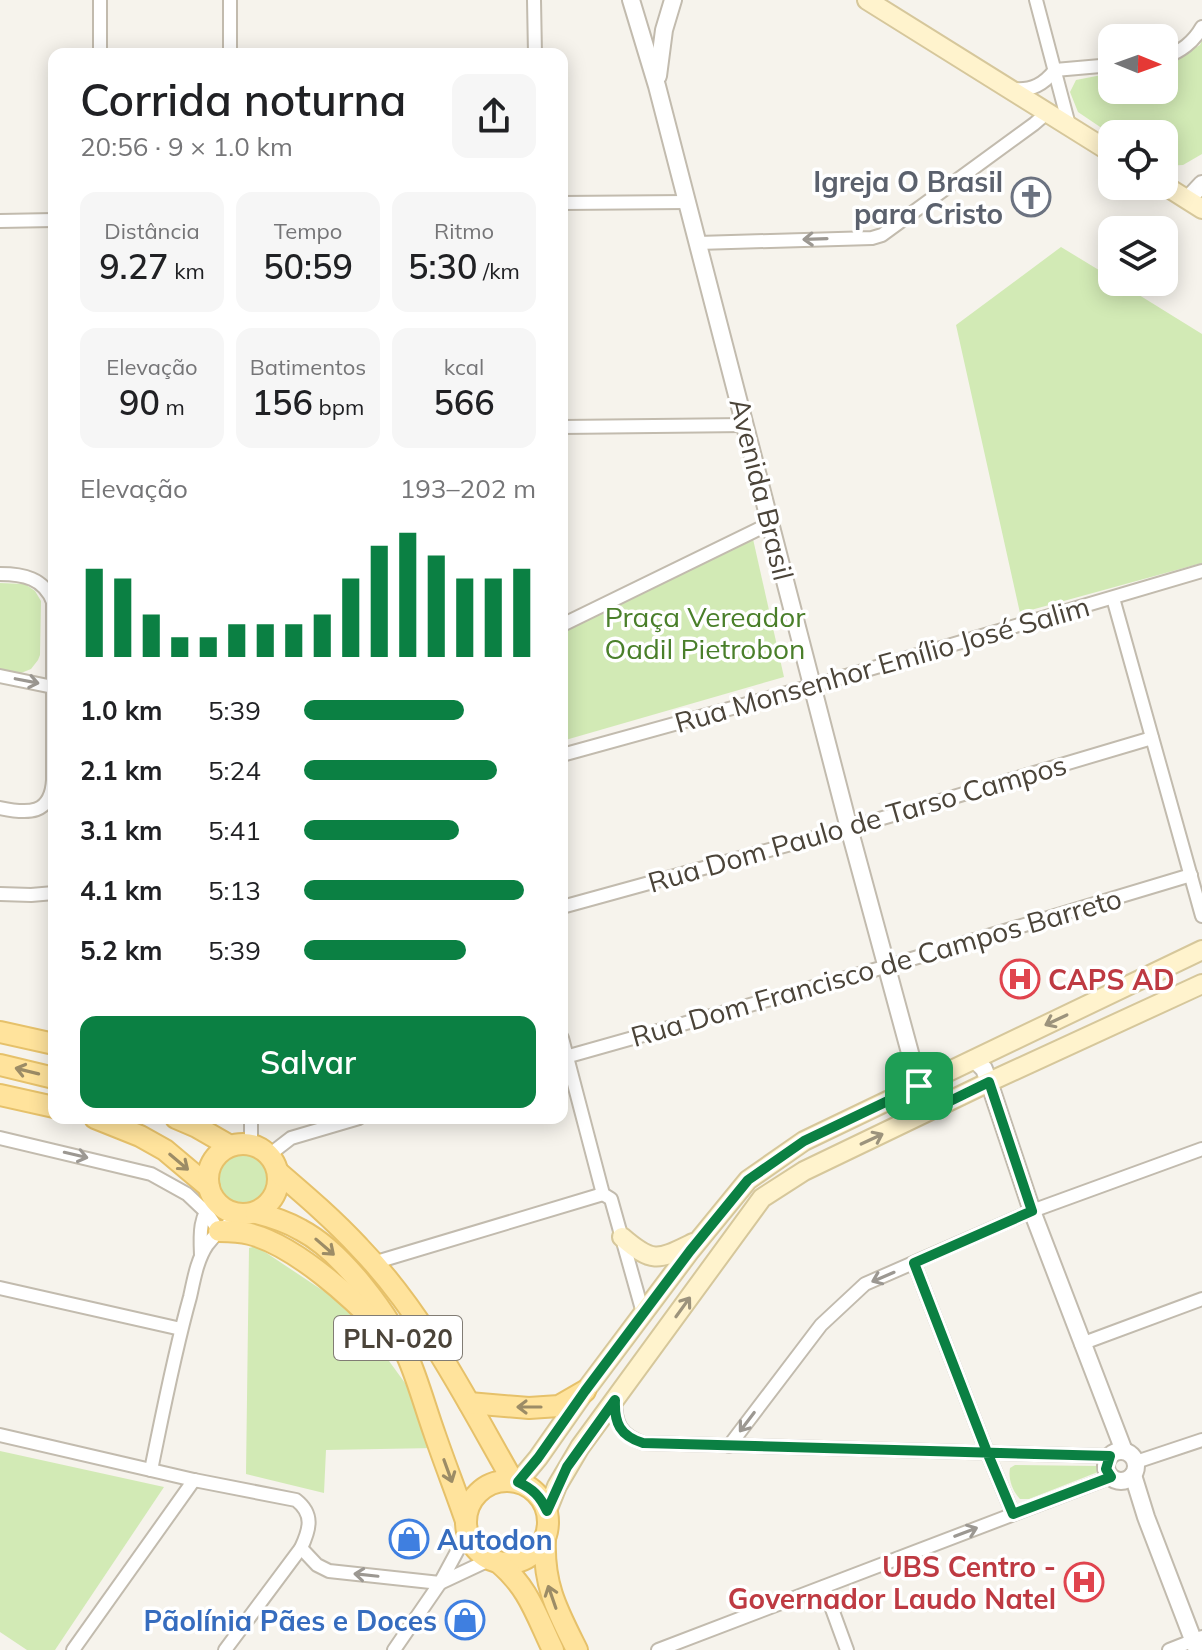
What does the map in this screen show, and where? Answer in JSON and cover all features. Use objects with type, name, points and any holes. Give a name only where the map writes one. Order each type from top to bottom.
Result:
[{"type":"main road","points":[[867,0],[1098,144]]},
{"type":"main road","points":[[515,1482],[538,1458],[643,1313],[748,1180],[804,1141],[1202,950]]},
{"type":"main road","points":[[547,1511],[567,1467],[762,1198],[814,1166],[1202,984]]},
{"type":"main road","points":[[1104,997],[1116,1023]]},
{"type":"main road","points":[[0,1032],[48,1043]]},
{"type":"main road","points":[[0,1065],[48,1077]]},
{"type":"main road","points":[[0,1095],[48,1106]]},
{"type":"main road","name":"PLN-020","points":[[110,1124],[165,1150],[210,1200],[223,1209],[291,1225],[322,1243],[349,1271],[393,1327],[408,1358],[466,1527]]},
{"type":"main road","points":[[191,1124],[230,1146]]},
{"type":"main road","points":[[804,1141],[814,1166]]},
{"type":"main road","points":[[210,1200],[208,1177],[214,1159],[230,1146],[251,1144]]},
{"type":"main road","name":"PLN-020","points":[[251,1144],[258,1146],[373,1263],[420,1324],[515,1482]]},
{"type":"main road","points":[[250,1214],[267,1206],[274,1197],[278,1185],[274,1164]]},
{"type":"main road","points":[[219,1231],[249,1234],[288,1251],[368,1314],[408,1358]]},
{"type":"main road","points":[[622,1237],[644,1255],[661,1257],[699,1240]]},
{"type":"main road","points":[[643,1313],[645,1359]]},
{"type":"main road","points":[[623,1340],[645,1359]]},
{"type":"main road","points":[[469,1403],[529,1408],[559,1406],[585,1391]]},
{"type":"main road","points":[[553,1650],[518,1581],[494,1561],[481,1555],[472,1544],[466,1527],[468,1507],[475,1495],[499,1481],[515,1482],[531,1488],[541,1498],[547,1511],[544,1559],[549,1588],[577,1650]]},
{"type":"main road","points":[[494,1561],[512,1563],[526,1559],[545,1539]]},
{"type":"street","points":[[100,0],[100,48]]},
{"type":"street","points":[[230,0],[230,48]]},
{"type":"street","points":[[534,0],[535,48]]},
{"type":"street","name":"Avenida Brasil","points":[[631,0],[657,86],[919,1086]]},
{"type":"street","name":"Avenida Brasil","points":[[657,86],[664,30],[673,0]]},
{"type":"street","points":[[1036,0],[1069,125]]},
{"type":"street","points":[[1178,52],[1189,45],[1202,27]]},
{"type":"street","points":[[1009,88],[1025,90],[1037,86],[1055,70],[1098,66]]},
{"type":"street","points":[[698,243],[872,238],[882,235],[1048,112]]},
{"type":"street","points":[[1194,204],[1202,184]]},
{"type":"street","points":[[568,203],[687,202]]},
{"type":"street","points":[[0,221],[48,220]]},
{"type":"street","points":[[568,427],[746,425]]},
{"type":"street","points":[[568,622],[771,523]]},
{"type":"street","name":"Rua Monsenhor Emílio José Salim","points":[[568,753],[812,686],[1202,571]]},
{"type":"street","points":[[0,574],[32,578],[48,591]]},
{"type":"street","points":[[1113,598],[1202,916]]},
{"type":"street","points":[[0,676],[48,686]]},
{"type":"street","name":"Rua Dom Paulo de Tarso Campos","points":[[568,905],[849,828],[1152,738]]},
{"type":"street","points":[[0,808],[28,812],[40,808],[48,798]]},
{"type":"street","name":"Rua Dom Francisco de Campos Barreto","points":[[568,1056],[888,966],[1191,875]]},
{"type":"street","points":[[0,894],[48,894]]},
{"type":"street","points":[[974,1059],[984,1069],[989,1082],[1032,1211],[1115,1432],[1121,1465],[1146,1517],[1197,1643],[1169,1650]]},
{"type":"street","points":[[568,1068],[603,1194],[611,1199],[643,1313]]},
{"type":"street","points":[[919,1086],[923,1098],[931,1105],[946,1103]]},
{"type":"street","points":[[251,1124],[251,1144]]},
{"type":"street","points":[[274,1164],[291,1138],[339,1124]]},
{"type":"street","points":[[0,1138],[151,1174],[187,1194],[210,1200]]},
{"type":"street","points":[[729,1446],[821,1325],[865,1284],[1032,1211],[1202,1149]]},
{"type":"street","points":[[373,1263],[603,1194]]},
{"type":"street","points":[[210,1200],[219,1231]]},
{"type":"street","points":[[201,1255],[202,1221],[210,1200]]},
{"type":"street","points":[[151,1470],[181,1329],[201,1255],[219,1231],[250,1214]]},
{"type":"street","points":[[914,1263],[1013,1514]]},
{"type":"street","points":[[0,1288],[181,1329]]},
{"type":"street","points":[[1081,1344],[1202,1299]]},
{"type":"street","points":[[615,1400],[615,1415],[622,1432],[632,1440],[643,1443],[987,1452],[1121,1465]]},
{"type":"street","points":[[0,1435],[296,1500],[305,1507],[308,1516],[306,1537],[301,1548],[225,1650]]},
{"type":"street","points":[[658,1650],[1013,1514],[1121,1465],[1202,1440]]},
{"type":"street","points":[[73,1650],[194,1480]]},
{"type":"street","points":[[394,1650],[440,1583],[466,1527]]},
{"type":"street","points":[[301,1548],[317,1565],[329,1571],[440,1583],[494,1561]]},
{"type":"street","points":[[824,1587],[847,1650]]},
{"type":"green space","points":[[1202,40],[1202,154],[1183,165],[1178,165],[1178,120],[1098,120],[1098,126],[1078,112],[1070,92],[1076,80],[1098,76],[1098,104],[1178,104],[1178,57],[1200,45]]},
{"type":"green space","points":[[1061,247],[1098,269],[1098,296],[1141,296],[1202,334],[1202,563],[1020,613],[956,325]]},
{"type":"green space","name":"Praça Vereador Oadil Pietrobon","points":[[753,539],[784,677],[568,739],[568,629],[628,597]]},
{"type":"green space","points":[[0,583],[25,584],[35,591],[41,601],[40,655],[31,669],[21,673],[0,670]]},
{"type":"green space","points":[[243,1152],[262,1160],[270,1179],[262,1198],[243,1206],[224,1198],[216,1179],[224,1160]]},
{"type":"green space","points":[[256,1246],[340,1302],[373,1339],[405,1383],[435,1448],[326,1450],[324,1493],[246,1474],[249,1248]]},
{"type":"green space","points":[[0,1451],[164,1487],[55,1650],[27,1650],[0,1632]]},
{"type":"green space","points":[[1015,1465],[1097,1466],[1099,1469],[1029,1499],[1020,1499],[1010,1480],[1010,1468]]},
{"type":"place","name":"Igreja O Brasil para Cristo","points":[[1031,197]]},
{"type":"place","name":"CAPS AD","points":[[1020,979]]},
{"type":"place","name":"Autodon","points":[[409,1539]]},
{"type":"place","name":"UBS Centro - Governador Laudo Natel","points":[[1084,1582]]},
{"type":"place","name":"Pãolínia Pães e Doces","points":[[465,1620]]},
{"type":"route","points":[[919,1086],[804,1141],[748,1180],[690,1251],[518,1482],[531,1488],[541,1498],[547,1511],[567,1467],[615,1400],[615,1415],[622,1432],[632,1440],[643,1443],[783,1448],[987,1452],[1110,1456],[1106,1469],[1111,1477],[1013,1514],[987,1452],[914,1263],[1032,1211],[989,1082],[946,1103],[931,1105],[923,1098],[919,1086]]}]
